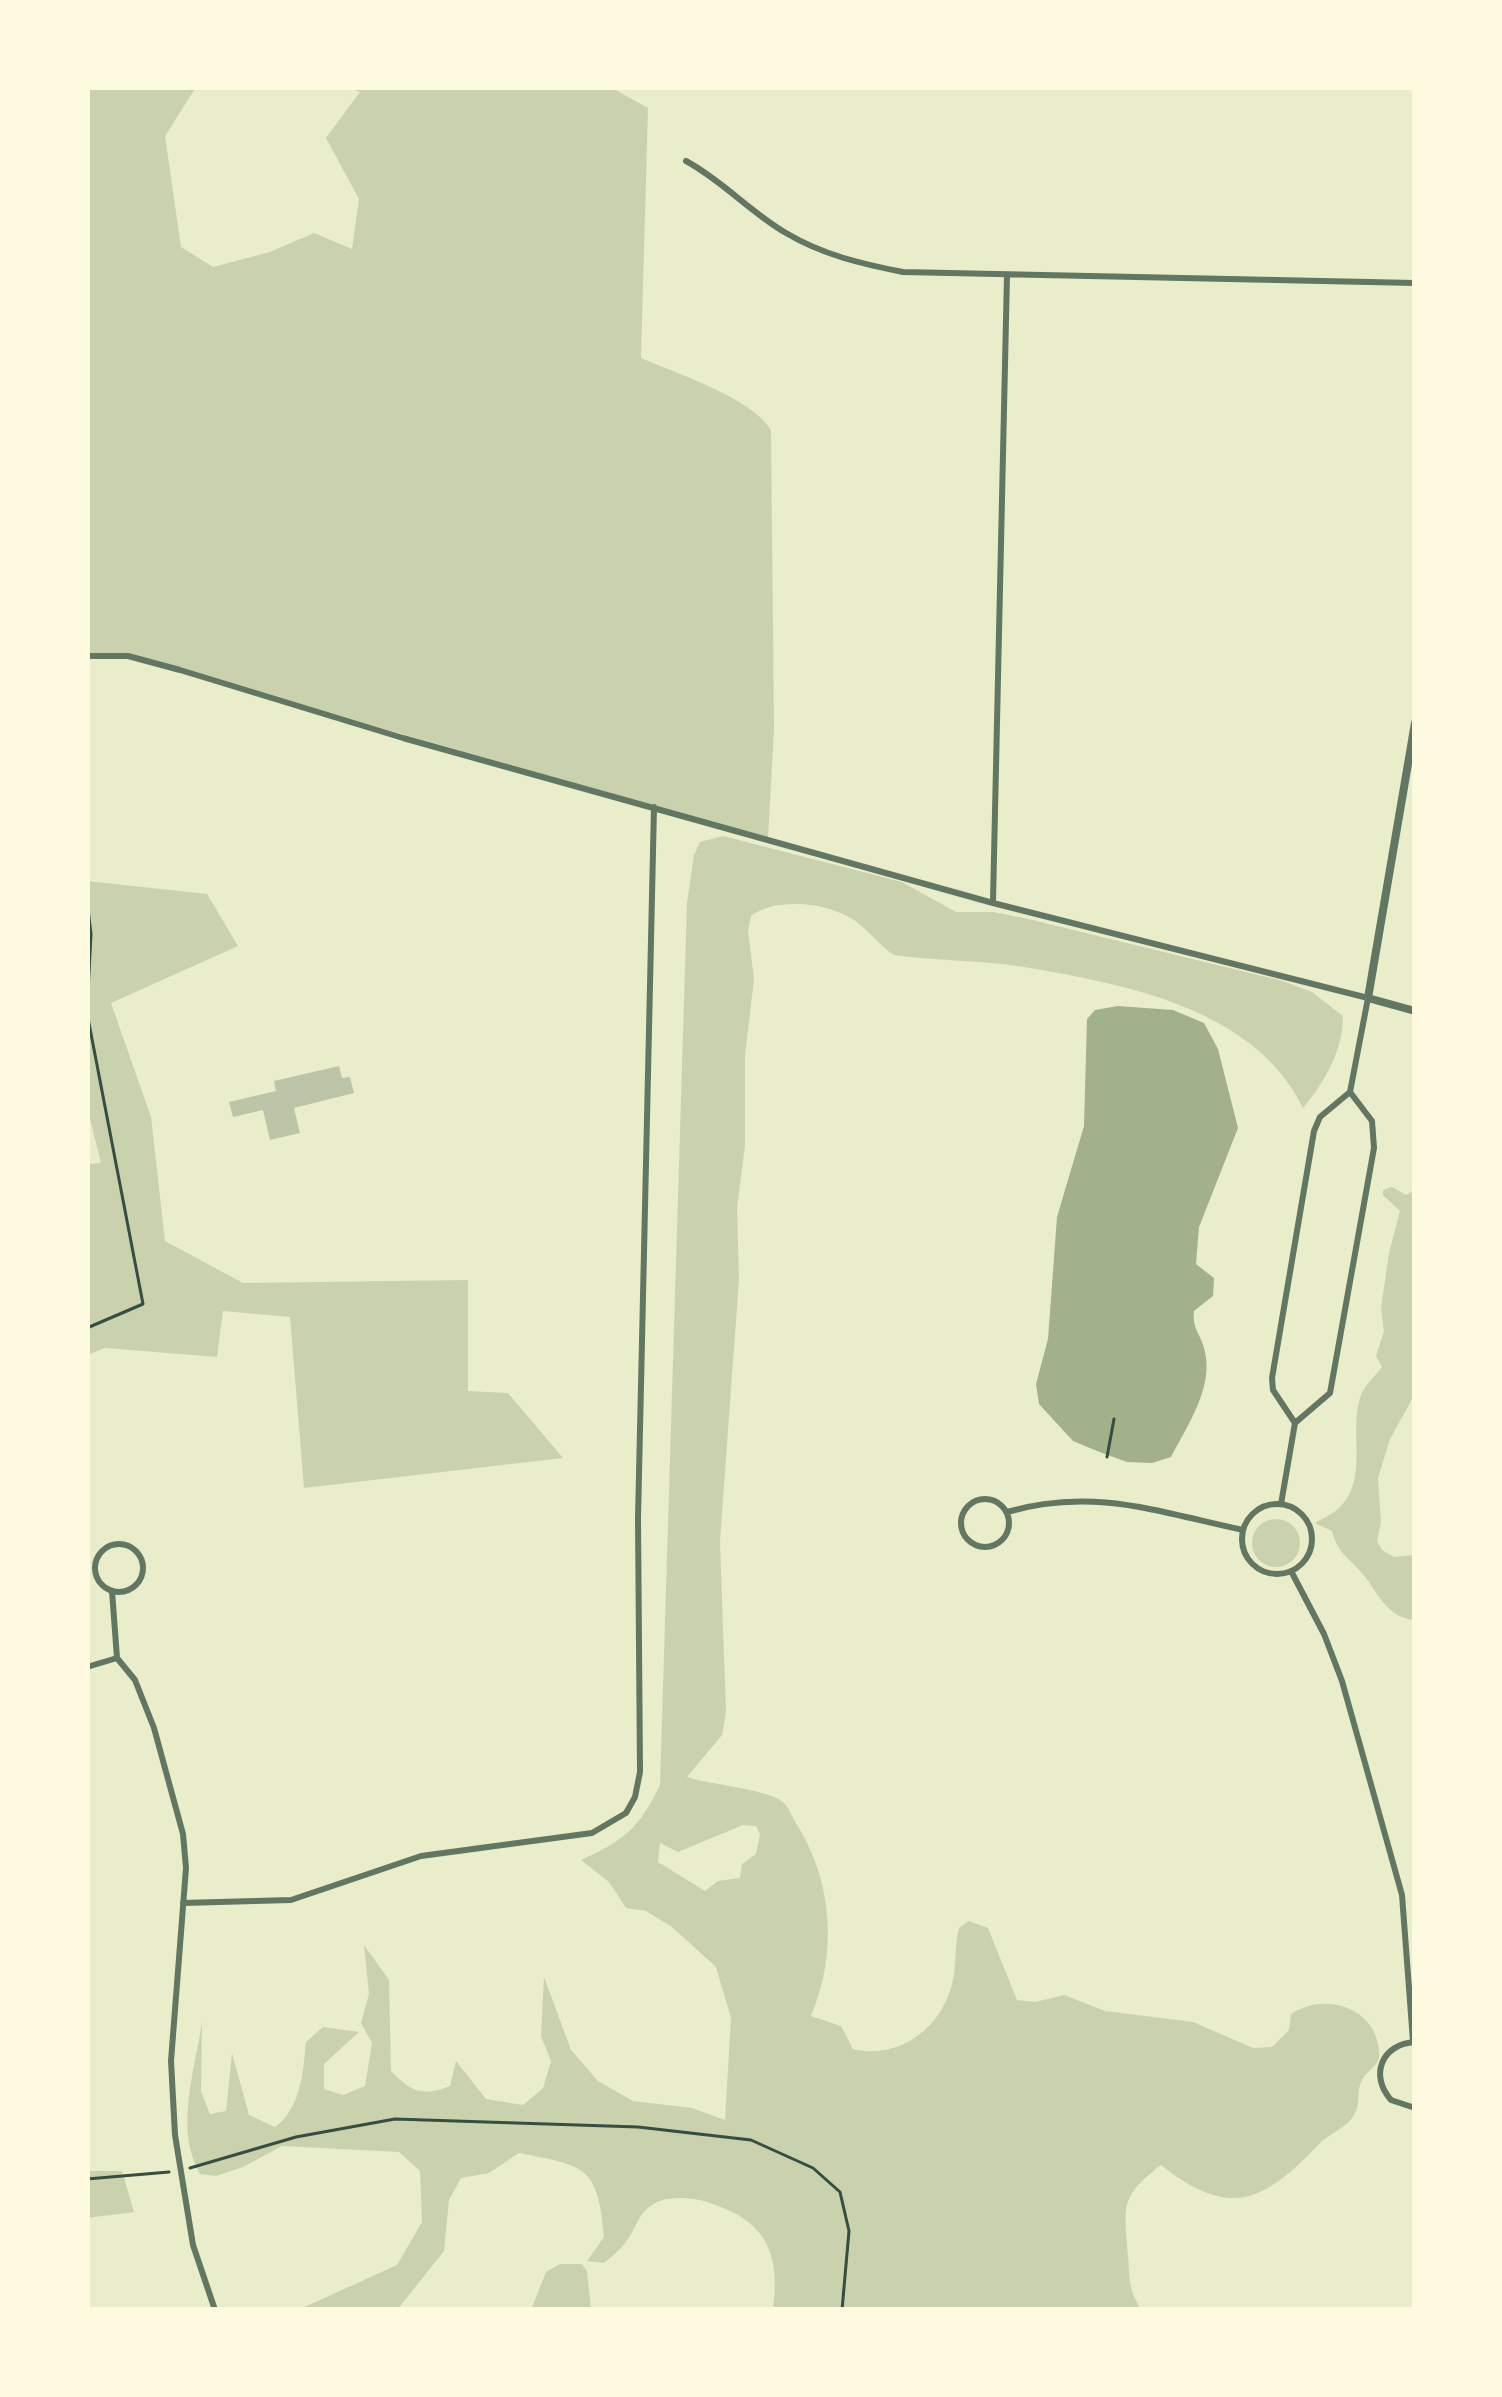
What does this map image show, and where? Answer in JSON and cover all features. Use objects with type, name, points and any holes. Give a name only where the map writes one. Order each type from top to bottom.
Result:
[{"type":"street","points":[[686,161],[784,232],[850,262],[903,272],[1415,284]]},
{"type":"street","points":[[993,903],[1007,275]]},
{"type":"street","points":[[87,656],[106,654],[163,665],[993,903],[1415,1011]]},
{"type":"street","points":[[1295,1423],[1274,1390],[1278,1327],[1314,1131],[1320,1117],[1350,1092],[1415,723]]},
{"type":"street","points":[[183,1903],[291,1900],[421,1856],[592,1833],[619,1820],[635,1797],[640,1772],[639,1495],[654,807]]},
{"type":"street","points":[[1281,1504],[1295,1423],[1330,1394],[1374,1148],[1372,1121],[1350,1092]]},
{"type":"street","points":[[1007,1512],[1009,1528],[1000,1542],[976,1546],[964,1534],[961,1520],[974,1502],[989,1499],[1007,1512],[1069,1499],[1098,1499],[1243,1530]]},
{"type":"street","points":[[1281,1504],[1301,1514],[1312,1534],[1308,1556],[1291,1571],[1269,1573],[1250,1562],[1243,1530],[1253,1513],[1281,1504]]},
{"type":"street","points":[[112,1591],[134,1587],[142,1575],[138,1553],[125,1545],[109,1546],[98,1558],[96,1574],[112,1591],[117,1658],[135,1680],[177,1802],[187,1868],[171,2061],[179,2171],[193,2246],[215,2310]]},
{"type":"street","points":[[1291,1571],[1342,1681],[1402,1894],[1414,2042],[1393,2047],[1385,2055],[1379,2077],[1391,2100],[1415,2108]]},
{"type":"street","points":[[87,1667],[117,1658]]},
{"type":"path","points":[[87,901],[91,934],[87,1012],[143,1304],[87,1328]]},
{"type":"path","points":[[1107,1457],[1114,1419]]},
{"type":"path","points":[[87,2180],[179,2171],[296,2137],[395,2119],[638,2127],[751,2140],[813,2168],[840,2192],[849,2231],[842,2310]]},
{"type":"shaded area","points":[[87,87],[196,87],[165,136],[181,247],[213,267],[270,252],[314,233],[352,249],[359,199],[326,138],[360,92],[346,87],[610,87],[648,108],[641,358],[731,397],[771,430],[774,730],[768,838],[128,656],[87,653]]},
{"type":"shaded area","points":[[723,836],[902,882],[956,912],[1024,918],[1283,981],[1312,992],[1343,1016],[1331,1065],[1303,1108],[1281,1074],[1253,1046],[1183,1006],[1144,993],[1024,967],[894,955],[848,917],[821,907],[790,904],[762,910],[751,916],[748,931],[754,979],[745,1056],[745,1146],[737,1208],[739,1279],[720,1541],[726,1712],[722,1735],[687,1777],[778,1799],[799,1828],[819,1873],[828,1921],[825,1969],[811,2016],[841,2026],[853,2049],[886,2050],[915,2038],[946,2000],[954,1977],[959,1928],[969,1921],[988,1928],[1017,2000],[1035,2002],[1064,1995],[1105,2011],[1193,2022],[1253,2048],[1272,2047],[1289,2030],[1291,2014],[1321,2004],[1336,2005],[1362,2017],[1378,2042],[1379,2059],[1362,2080],[1351,2120],[1262,2191],[1226,2198],[1206,2193],[1161,2165],[1137,2186],[1127,2204],[1126,2226],[1130,2284],[1141,2310],[773,2310],[771,2255],[765,2241],[743,2218],[702,2201],[665,2199],[647,2209],[625,2243],[604,2263],[587,2261],[604,2237],[592,2183],[574,2167],[519,2153],[489,2173],[461,2178],[449,2200],[444,2251],[397,2310],[298,2310],[397,2265],[422,2222],[420,2171],[399,2152],[282,2146],[216,2176],[200,2174],[192,2157],[187,2119],[202,2022],[201,2091],[210,2114],[226,2111],[232,2053],[249,2115],[275,2127],[295,2100],[306,2042],[323,2027],[359,2032],[324,2064],[324,2089],[343,2095],[365,2086],[372,2043],[361,2023],[369,1994],[364,1945],[389,1980],[391,2071],[411,2088],[425,2092],[450,2086],[456,2061],[486,2099],[523,2105],[543,2088],[551,2061],[541,2036],[544,1977],[571,2050],[598,2081],[633,2101],[692,2108],[725,2120],[731,2018],[716,1967],[672,1927],[646,1911],[626,1908],[609,1882],[581,1860],[629,1831],[660,1785],[687,903],[700,842]],"holes":[[[743,1825],[756,1826],[760,1834],[756,1854],[742,1864],[740,1878],[718,1881],[705,1891],[658,1862],[660,1843],[678,1852]]]},
{"type":"shaded area","points":[[87,881],[207,894],[238,946],[111,1003],[151,1117],[165,1241],[243,1283],[468,1280],[468,1391],[508,1393],[563,1458],[304,1488],[290,1317],[223,1311],[217,1357],[105,1348],[87,1355],[87,1164],[101,1163],[87,1107]]},
{"type":"shaded area","points":[[1118,1006],[1173,1010],[1204,1023],[1218,1049],[1238,1128],[1199,1227],[1196,1264],[1214,1278],[1213,1296],[1194,1311],[1206,1362],[1203,1390],[1171,1457],[1152,1463],[1127,1462],[1073,1441],[1039,1404],[1036,1384],[1048,1339],[1057,1217],[1084,1126],[1087,1019],[1095,1010]]},
{"type":"shaded area","points":[[1392,1187],[1406,1195],[1415,1190],[1415,1394],[1390,1439],[1378,1478],[1381,1522],[1377,1541],[1394,1557],[1415,1555],[1415,1620],[1388,1608],[1339,1549],[1332,1531],[1315,1523],[1348,1497],[1356,1470],[1360,1398],[1382,1367],[1376,1356],[1384,1331],[1381,1308],[1400,1211],[1383,1195],[1383,1190]]},
{"type":"shaded area","points":[[1276,1519],[1293,1526],[1300,1543],[1293,1560],[1276,1567],[1259,1560],[1252,1543],[1259,1526]]},
{"type":"shaded area","points":[[87,2171],[122,2171],[134,2212],[87,2218]]},
{"type":"shaded area","points":[[560,2264],[582,2264],[587,2271],[591,2310],[531,2310],[546,2272]]},
{"type":"building","points":[[339,1066],[342,1078],[350,1077],[354,1093],[294,1108],[300,1133],[270,1140],[263,1110],[233,1117],[229,1102],[276,1091],[274,1081]]}]
